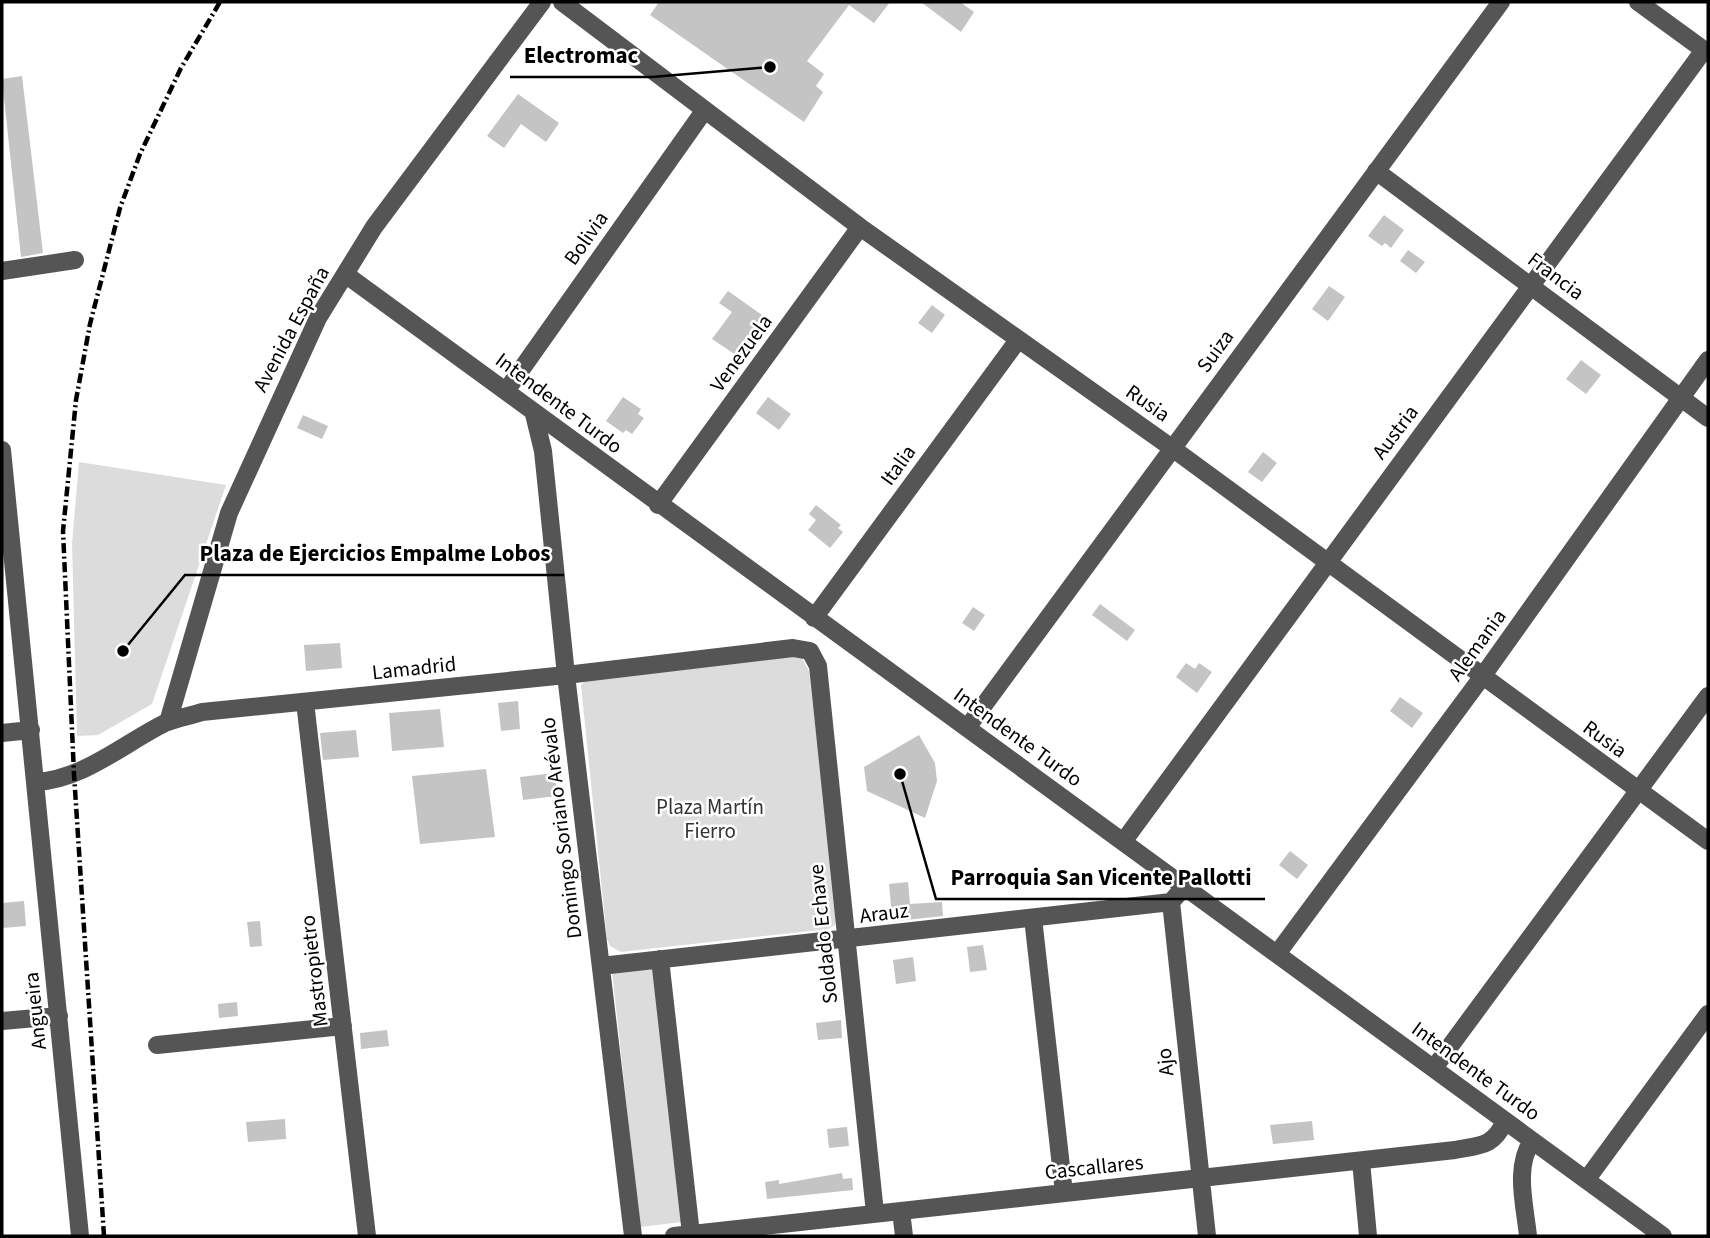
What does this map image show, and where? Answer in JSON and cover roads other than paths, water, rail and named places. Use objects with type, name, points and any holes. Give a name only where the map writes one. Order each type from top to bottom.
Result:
[{"type":"street","name":"Avenida España","points":[[168,722],[229,513],[298,357],[374,227],[542,2]]},
{"type":"street","name":"Rusia","points":[[562,2],[860,228],[1172,448],[1708,841]]},
{"type":"street","name":"Suiza","points":[[967,728],[1501,2]]},
{"type":"street","points":[[1638,2],[1706,52]]},
{"type":"street","name":"Austria","points":[[1124,842],[1326,563],[1706,52]]},
{"type":"street","name":"Bolivia","points":[[506,391],[704,111]]},
{"type":"street","name":"Francia","points":[[1376,171],[1708,418]]},
{"type":"street","name":"Venezuela","points":[[658,505],[860,228]]},
{"type":"street","points":[[2,271],[75,260]]},
{"type":"street","name":"Intendente Turdo","points":[[345,274],[1663,1236]]},
{"type":"street","name":"Italia","points":[[810,651],[820,622],[1018,340]]},
{"type":"street","name":"Alemania","points":[[1277,954],[1482,677],[1708,360]]},
{"type":"street","name":"Domingo Soriano Arévalo","points":[[534,414],[543,451],[566,675],[633,1236]]},
{"type":"street","name":"Angueira","points":[[2,450],[80,1236]]},
{"type":"street","name":"Lamadrid","points":[[36,782],[54,781],[74,774],[168,722],[202,712],[566,675],[793,648],[810,651]]},
{"type":"street","name":"Soldado Echave","points":[[810,651],[818,666],[875,1213]]},
{"type":"street","points":[[1434,1068],[1708,696]]},
{"type":"street","name":"Mastropietro","points":[[306,702],[367,1236]]},
{"type":"street","points":[[2,733],[31,730]]},
{"type":"street","points":[[1171,902],[1183,887]]},
{"type":"street","name":"Arauz","points":[[601,966],[1171,902]]},
{"type":"street","name":"Ajo","points":[[1171,902],[1207,1236]]},
{"type":"street","points":[[1033,919],[1064,1193]]},
{"type":"street","points":[[660,959],[683,1235]]},
{"type":"street","points":[[1587,1179],[1708,1014]]},
{"type":"street","points":[[2,1021],[59,1016]]},
{"type":"street","points":[[157,1045],[343,1026]]},
{"type":"street","name":"Cascallares","points":[[683,1235],[1361,1161],[1488,1143],[1498,1137],[1505,1121]]},
{"type":"street","points":[[1528,1236],[1522,1178],[1525,1151],[1532,1140]]},
{"type":"street","points":[[1361,1161],[1368,1236]]},
{"type":"street","points":[[901,1211],[904,1236]]},
{"type":"railway","points":[[104,1236],[74,774],[63,531],[76,400],[90,324],[120,208],[140,154],[181,68],[220,2]]},
{"type":"place","name":"Electromac","points":[[770,67]]},
{"type":"place","name":"Plaza de Ejercicios Empalme Lobos","points":[[123,651]]},
{"type":"place","name":"Parroquia San Vicente Pallotti","points":[[900,774]]},
{"type":"park label","name":"Plaza Martín Fierro","points":[[710,819]]}]
